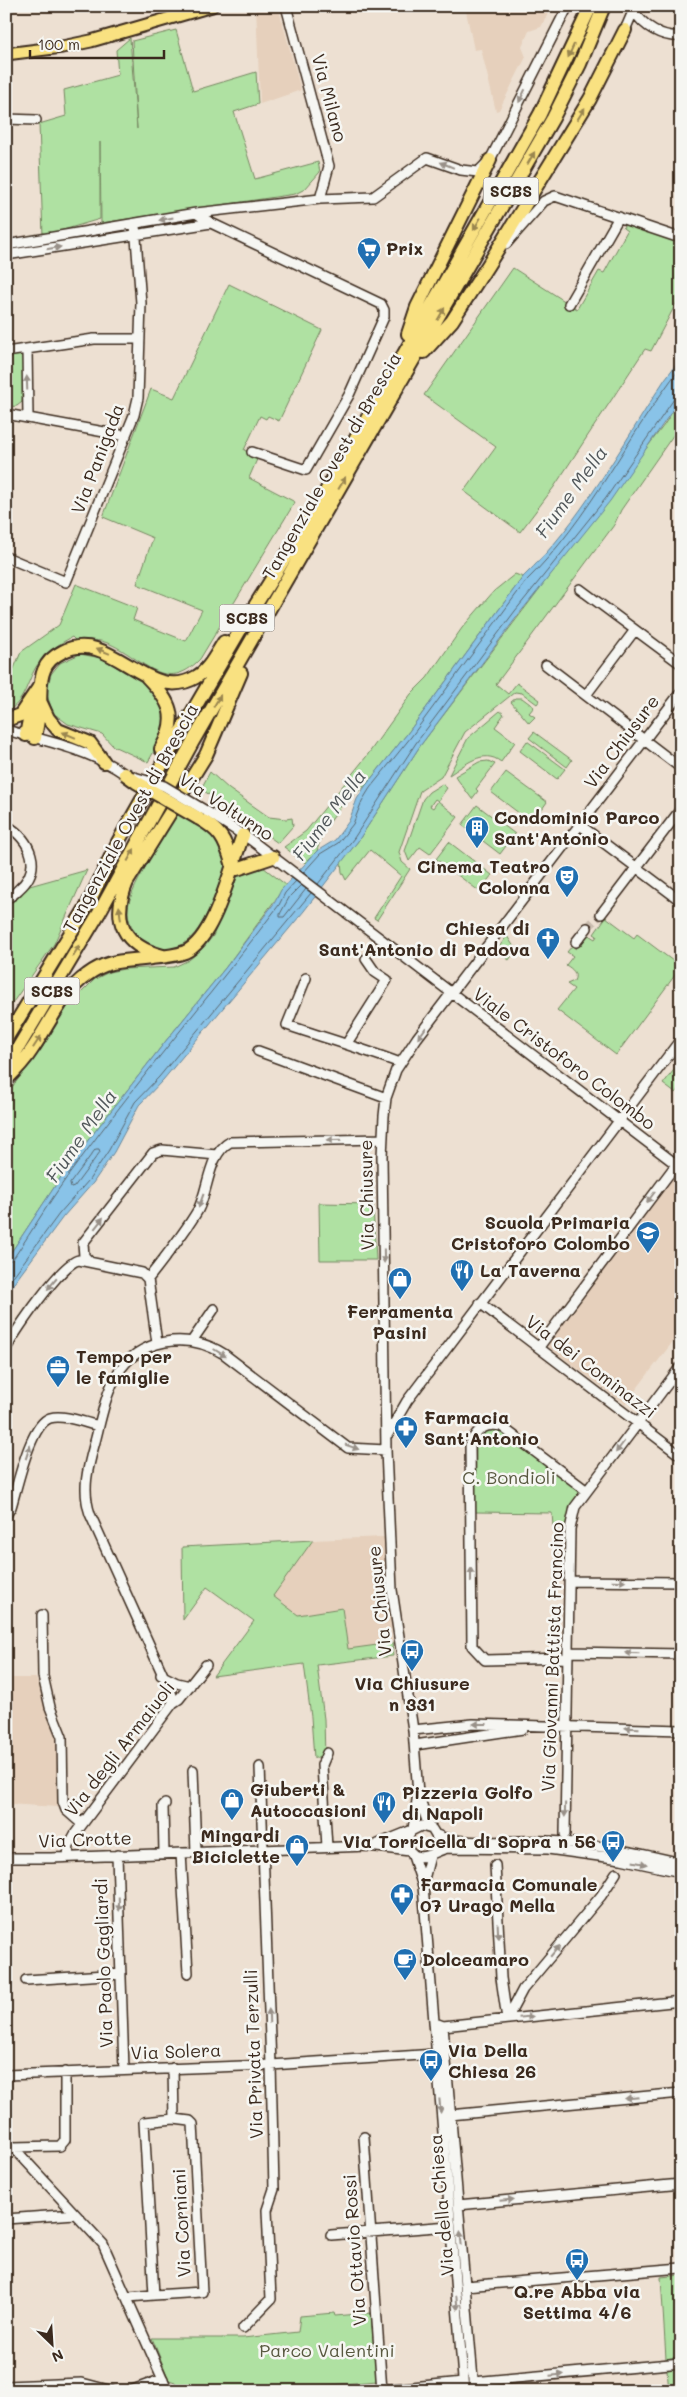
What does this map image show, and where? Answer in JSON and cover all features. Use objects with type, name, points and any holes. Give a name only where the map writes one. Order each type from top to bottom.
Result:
[{"type":"highway","name":"Tangenziale Ovest di Brescia","points":[[6,1068],[99,913],[403,367],[540,114],[591,6]]},
{"type":"highway","name":"Tangenziale Ovest di Brescia","points":[[6,1039],[87,906],[118,842],[243,625],[289,554],[553,118],[580,64],[604,6]]},
{"type":"highway","points":[[403,367],[452,321],[590,99],[625,30]]},
{"type":"highway","points":[[403,367],[417,307],[490,160]]},
{"type":"highway","points":[[145,676],[175,684],[188,681],[202,674],[261,586],[289,554]]},
{"type":"highway","points":[[163,956],[142,949],[129,938],[119,914],[120,898],[206,755],[228,705],[252,640]]},
{"type":"highway","points":[[30,737],[44,671],[52,658],[76,647],[93,647],[112,655],[145,676],[164,697],[169,707],[172,727],[95,873],[87,906]]},
{"type":"highway","points":[[6,720],[20,715],[37,699]]},
{"type":"highway","points":[[37,699],[48,718],[58,730],[90,743],[104,762]]},
{"type":"highway","points":[[125,774],[202,814],[222,836],[235,866]]},
{"type":"highway","points":[[6,1080],[30,1054],[69,992],[84,976],[114,961],[186,952],[195,945],[209,924],[247,837]]},
{"type":"highway","points":[[235,866],[274,858]]},
{"type":"main road","points":[[6,54],[91,41],[212,6]]},
{"type":"street","name":"Via Milano","points":[[286,6],[329,166],[320,199]]},
{"type":"street","points":[[6,245],[135,225],[196,213],[320,199],[373,197],[427,158],[471,173],[478,172],[490,160],[568,6]]},
{"type":"street","points":[[634,8],[642,22],[660,33],[681,36]]},
{"type":"street","points":[[625,30],[634,8]]},
{"type":"street","points":[[625,30],[642,22]]},
{"type":"street","points":[[6,119],[36,120]]},
{"type":"street","points":[[488,265],[544,201],[555,196],[572,200],[674,236],[681,235]]},
{"type":"street","points":[[196,213],[211,224],[381,304],[384,310],[384,317],[349,395],[306,470],[252,452]]},
{"type":"street","points":[[570,304],[619,217]]},
{"type":"street","points":[[6,255],[211,224]]},
{"type":"street","name":"Via Panigada","points":[[6,557],[66,582],[126,436],[138,398],[142,303],[135,225]]},
{"type":"street","points":[[6,352],[94,338],[140,339]]},
{"type":"street","points":[[27,349],[28,417]]},
{"type":"street","points":[[6,414],[126,436]]},
{"type":"street","points":[[580,589],[681,664]]},
{"type":"street","points":[[586,695],[635,630]]},
{"type":"street","points":[[546,665],[681,768]]},
{"type":"street","name":"Via Chiusure","points":[[412,1830],[418,1793],[415,1745],[392,1590],[386,1450],[382,1139],[386,1098],[400,1063],[681,692]]},
{"type":"street","points":[[6,730],[66,746],[104,762],[125,774]]},
{"type":"street","points":[[601,914],[681,809]]},
{"type":"street","name":"Via Volturno","points":[[202,814],[247,837],[451,994]]},
{"type":"street","points":[[6,825],[19,833],[30,849],[33,867],[27,883],[6,898]]},
{"type":"street","points":[[580,825],[681,901]]},
{"type":"street","points":[[576,942],[587,928]]},
{"type":"street","points":[[347,1043],[387,980],[375,972],[366,959]]},
{"type":"street","points":[[306,978],[288,1025],[330,1040],[347,1043],[400,1063]]},
{"type":"street","name":"Viale Cristoforo Colombo","points":[[451,994],[679,1163]]},
{"type":"street","points":[[386,1439],[407,1400],[681,1039]]},
{"type":"street","points":[[258,1051],[386,1098]]},
{"type":"street","points":[[148,1279],[198,1209],[217,1155],[223,1146],[230,1142],[382,1139]]},
{"type":"street","points":[[90,1263],[84,1256],[83,1243],[153,1153],[162,1150],[217,1155]]},
{"type":"street","points":[[539,1347],[679,1163]]},
{"type":"street","points":[[6,1349],[45,1292],[70,1263],[79,1260],[142,1273],[148,1279],[157,1343]]},
{"type":"street","name":"Via dei Cominazzi","points":[[480,1303],[681,1456]]},
{"type":"street","points":[[192,1341],[214,1309]]},
{"type":"street","points":[[173,1703],[172,1695],[161,1675],[88,1507],[86,1479],[111,1387],[120,1370],[134,1355],[157,1343],[172,1340],[192,1341],[209,1346],[224,1354],[348,1448],[356,1450],[386,1450]]},
{"type":"street","name":"Via Giovanni Battista Francino","points":[[565,1834],[570,1529],[575,1507],[681,1366]]},
{"type":"street","points":[[387,1414],[397,1409],[407,1400]]},
{"type":"street","points":[[6,1514],[11,1507],[33,1436],[44,1421],[59,1417],[99,1426]]},
{"type":"street","points":[[587,1491],[501,1426],[491,1424],[482,1427],[475,1433],[470,1444],[470,1624],[472,1646],[485,1660],[568,1655],[681,1654]]},
{"type":"street","points":[[570,1581],[681,1582]]},
{"type":"street","points":[[42,1615],[43,1676],[50,1707],[62,1737],[62,1802],[66,1810],[82,1824]]},
{"type":"street","name":"Via degli Armaiuoli","points":[[68,1858],[71,1841],[82,1824],[173,1703],[180,1699],[206,1665]]},
{"type":"street","points":[[161,1675],[177,1683],[190,1686]]},
{"type":"street","points":[[413,1730],[473,1724],[510,1724],[528,1727]]},
{"type":"street","points":[[415,1745],[528,1727],[567,1726],[681,1730]]},
{"type":"street","points":[[327,1753],[322,1765],[327,1847]]},
{"type":"street","name":"Via Privata Terzulli","points":[[243,2328],[271,2299],[267,2210],[274,2189],[272,2065],[260,1767]]},
{"type":"street","points":[[193,1770],[196,1852]]},
{"type":"street","name":"Via Chiusure","points":[[418,1793],[429,1828]]},
{"type":"street","points":[[162,1806],[164,1853]]},
{"type":"street","points":[[681,1863],[592,1844],[546,1841],[460,1840],[437,1835],[429,1828],[421,1826],[412,1830],[407,1841],[411,1852],[419,1857],[449,1848],[548,1849],[621,1859],[681,1872]]},
{"type":"street","name":"Via Crotte","points":[[368,1846],[392,1840],[412,1830]]},
{"type":"street","points":[[432,1853],[438,1843],[437,1835]]},
{"type":"street","name":"Via Crotte","points":[[6,1858],[68,1858],[368,1846],[411,1852]]},
{"type":"street","points":[[182,1852],[188,1973]]},
{"type":"street","name":"Via della Chiesa","points":[[411,1852],[423,1886],[464,2386]]},
{"type":"street","name":"Via della Chiesa","points":[[423,1886],[432,1853]]},
{"type":"street","name":"Via Paolo Gagliardi","points":[[117,1855],[124,2070]]},
{"type":"street","points":[[495,1865],[501,1978],[507,2019]]},
{"type":"street","points":[[507,2019],[523,1989],[601,1896],[616,1873]]},
{"type":"street","points":[[26,1980],[121,1974]]},
{"type":"street","points":[[433,2023],[443,2026],[681,2001]]},
{"type":"street","name":"Via della Chiesa","points":[[443,2026],[474,2386]]},
{"type":"street","name":"Via Solera","points":[[6,2075],[272,2065],[436,2054]]},
{"type":"street","points":[[172,2068],[174,2119]]},
{"type":"street","points":[[10,2146],[60,2146],[64,2140],[65,2072]]},
{"type":"street","points":[[450,2115],[681,2093]]},
{"type":"street","name":"Via Corniani","points":[[128,2297],[202,2292],[193,2124],[190,2121],[174,2119],[144,2122],[154,2295]]},
{"type":"street","name":"Via Ottavio Rossi","points":[[364,2136],[369,2232],[382,2390]]},
{"type":"street","points":[[10,2146],[103,2244],[168,2391]]},
{"type":"street","points":[[458,2205],[681,2184]]},
{"type":"street","points":[[6,2218],[76,2214]]},
{"type":"street","points":[[331,2235],[450,2226]]},
{"type":"street","points":[[465,2286],[681,2268]]},
{"type":"street","points":[[474,2386],[681,2363]]},
{"type":"street","points":[[130,2391],[163,2379]]},
{"type":"street","points":[[6,2386],[83,2387],[112,2391]]},
{"type":"street","points":[[371,2391],[464,2386]]},
{"type":"shaded area","points":[[256,6],[278,6],[301,90],[260,104]]},
{"type":"shaded area","points":[[465,6],[552,6],[541,27],[529,31],[522,47],[526,57],[499,110],[496,111],[481,49],[474,50]]},
{"type":"shaded area","name":"Scuola Primaria Cristoforo Colombo","points":[[676,1174],[681,1177],[681,1331],[625,1404],[547,1346]]},
{"type":"shaded area","points":[[384,1537],[392,1643],[348,1649],[342,1608],[298,1615],[272,1596],[313,1540]]},
{"type":"shaded area","points":[[6,1678],[36,1678],[60,1738],[59,1807],[6,1804]]},
{"type":"green space","points":[[176,30],[193,91],[256,72],[258,104],[234,112],[255,179],[318,162],[320,172],[305,189],[295,194],[101,223],[100,142],[100,219],[43,236],[39,124],[66,116],[64,90],[118,75],[116,50],[130,38],[137,129],[132,41]]},
{"type":"green space","points":[[625,224],[681,242],[681,294],[651,351],[645,349],[554,487],[520,532],[464,491],[496,447],[424,395],[513,268],[577,309],[599,271],[604,273],[627,231],[623,228]]},
{"type":"green space","points":[[229,284],[322,330],[279,421],[268,416],[266,419],[260,416],[244,450],[258,457],[249,478],[295,502],[200,659],[188,669],[176,674],[155,671],[106,642],[76,641],[72,637],[47,653],[36,667],[21,698],[6,712],[6,687],[21,652],[59,625],[76,584],[137,608],[133,620],[186,641],[202,610],[137,584],[153,538],[103,517],[151,389],[174,398]]},
{"type":"green space","points":[[21,354],[23,356],[22,402],[17,406],[6,407],[6,362],[9,361],[6,355]]},
{"type":"green space","points":[[681,398],[681,424],[621,510],[614,525],[496,684],[508,694],[517,683],[540,700],[537,704],[522,693],[515,692],[465,732],[441,777],[420,791],[399,852],[402,862],[410,869],[377,920],[374,918],[401,876],[370,850],[346,880],[342,872],[341,862],[358,841],[420,746],[664,425]]},
{"type":"green space","points":[[515,574],[523,577],[407,734],[366,785],[342,805],[322,833],[317,851],[305,863],[284,847],[306,831],[366,757],[411,694],[427,678],[462,628],[494,591]]},
{"type":"green space","points":[[80,654],[101,658],[152,688],[165,707],[166,730],[148,762],[113,746],[102,734],[68,724],[53,713],[46,692],[51,674],[60,663]]},
{"type":"green space","points":[[516,698],[522,698],[534,707],[529,713],[535,717],[529,723],[511,702]]},
{"type":"green space","points":[[500,711],[504,714],[495,727],[515,742],[501,762],[494,758],[481,757],[474,759],[449,775],[468,738]]},
{"type":"green space","points":[[534,732],[572,760],[567,767],[529,738]]},
{"type":"green space","points":[[527,741],[565,769],[557,779],[520,751]]},
{"type":"green space","points":[[488,761],[495,764],[476,789],[478,791],[472,799],[455,776],[479,762]]},
{"type":"green space","points":[[210,772],[229,789],[269,817],[292,818],[293,826],[278,843],[204,791],[203,785]]},
{"type":"green space","points":[[506,772],[547,802],[532,823],[491,792]]},
{"type":"green space","points":[[442,784],[447,788],[438,801],[458,817],[430,854],[420,847],[409,861],[405,851],[423,799],[429,792]],"holes":[[[435,799],[438,801],[433,808],[430,806]]]},
{"type":"green space","points":[[477,805],[515,834],[500,854],[462,825]]},
{"type":"green space","points":[[177,812],[213,838],[223,855],[225,865],[223,877],[214,899],[195,933],[186,942],[176,947],[164,949],[148,944],[136,934],[131,926],[128,907],[135,886]]},
{"type":"green space","points":[[449,842],[492,875],[479,891],[436,859]]},
{"type":"green space","points":[[263,867],[286,885],[226,967],[71,1162],[6,1260],[6,1095],[42,1048],[68,1006],[95,979],[109,972],[124,969],[174,967],[189,960],[213,936],[239,873]]},
{"type":"green space","points":[[87,870],[54,944],[6,1012],[6,901],[26,887]]},
{"type":"green space","points":[[606,917],[634,938],[637,934],[681,967],[616,1055],[557,1010],[574,989],[567,984],[574,981],[575,973],[566,965],[573,956],[567,952],[572,946],[576,949],[587,934],[595,939],[597,936],[594,934]]},
{"type":"green space","points":[[507,936],[516,950],[509,960],[496,951]]},
{"type":"green space","points":[[680,1062],[681,1086],[675,1093],[663,1084]]},
{"type":"green space","points":[[319,1203],[373,1204],[376,1260],[320,1260]]},
{"type":"green space","name":"C. Bondioli","points":[[495,1429],[501,1431],[581,1491],[570,1507],[566,1527],[553,1526],[552,1513],[475,1512],[476,1441],[484,1430]]},
{"type":"green space","points":[[313,1540],[273,1596],[298,1615],[342,1608],[348,1649],[392,1643],[393,1656],[317,1665],[324,1719],[325,1758],[314,1758],[304,1664],[213,1676],[254,1621],[207,1587],[183,1620],[182,1547]]},
{"type":"green space","points":[[681,2275],[681,2356],[666,2359],[661,2277]]},
{"type":"green space","name":"Parco Valentini","points":[[334,2313],[335,2316],[371,2313],[377,2381],[296,2388],[296,2391],[179,2391],[175,2382],[169,2380],[152,2338],[243,2338],[298,2332],[300,2316]]},
{"type":"green space","points":[[681,2368],[681,2391],[669,2391],[667,2370]]},
{"type":"water","points":[[681,358],[681,398],[610,501],[519,614],[420,746],[358,841],[304,911],[163,1080],[139,1105],[114,1152],[93,1183],[63,1217],[6,1294],[6,1260],[71,1162],[226,967],[275,902],[281,890],[317,851],[335,840],[349,821],[357,799],[366,785],[407,734],[523,577],[544,556],[582,508],[665,379]]},
{"type":"tunnel","points":[[587,928],[601,914]]},
{"type":"place","name":"Prix","points":[[369,270]]},
{"type":"place","name":"Condominio Parco Sant'Antonio","points":[[477,849]]},
{"type":"place","name":"Cinema Teatro Colonna","points":[[567,898]]},
{"type":"place","name":"Chiesa di Sant'Antonio di Padova","points":[[548,960]]},
{"type":"place","name":"Scuola Primaria Cristoforo Colombo","points":[[648,1254]]},
{"type":"place","name":"La Taverna","points":[[462,1292]]},
{"type":"place","name":"Ferramenta Pasini","points":[[400,1300]]},
{"type":"place","name":"Tempo per le famiglie","points":[[58,1388]]},
{"type":"place","name":"Farmacia Sant'Antonio","points":[[406,1449]]},
{"type":"place","name":"Via Chiusure n 331","points":[[412,1672]]},
{"type":"place","name":"Giuberti & Autoccasioni","points":[[232,1821]]},
{"type":"place","name":"Pizzeria Golfo di Napoli","points":[[384,1824]]},
{"type":"place","name":"Via Torricella di Sopra n 56","points":[[613,1863]]},
{"type":"place","name":"Mingardi Biciclette","points":[[297,1867]]},
{"type":"place","name":"Farmacia Comunale 07 Urago Mella","points":[[402,1916]]},
{"type":"place","name":"Dolceamaro","points":[[405,1981]]},
{"type":"place","name":"Via Della Chiesa 26","points":[[431,2082]]},
{"type":"place","name":"Q.re Abba via Settima 4/6","points":[[577,2281]]},
{"type":"water label","name":"Fiume Mella","points":[[571,492]]},
{"type":"water label","name":"Fiume Mella","points":[[329,815]]},
{"type":"water label","name":"Fiume Mella","points":[[81,1136]]}]
